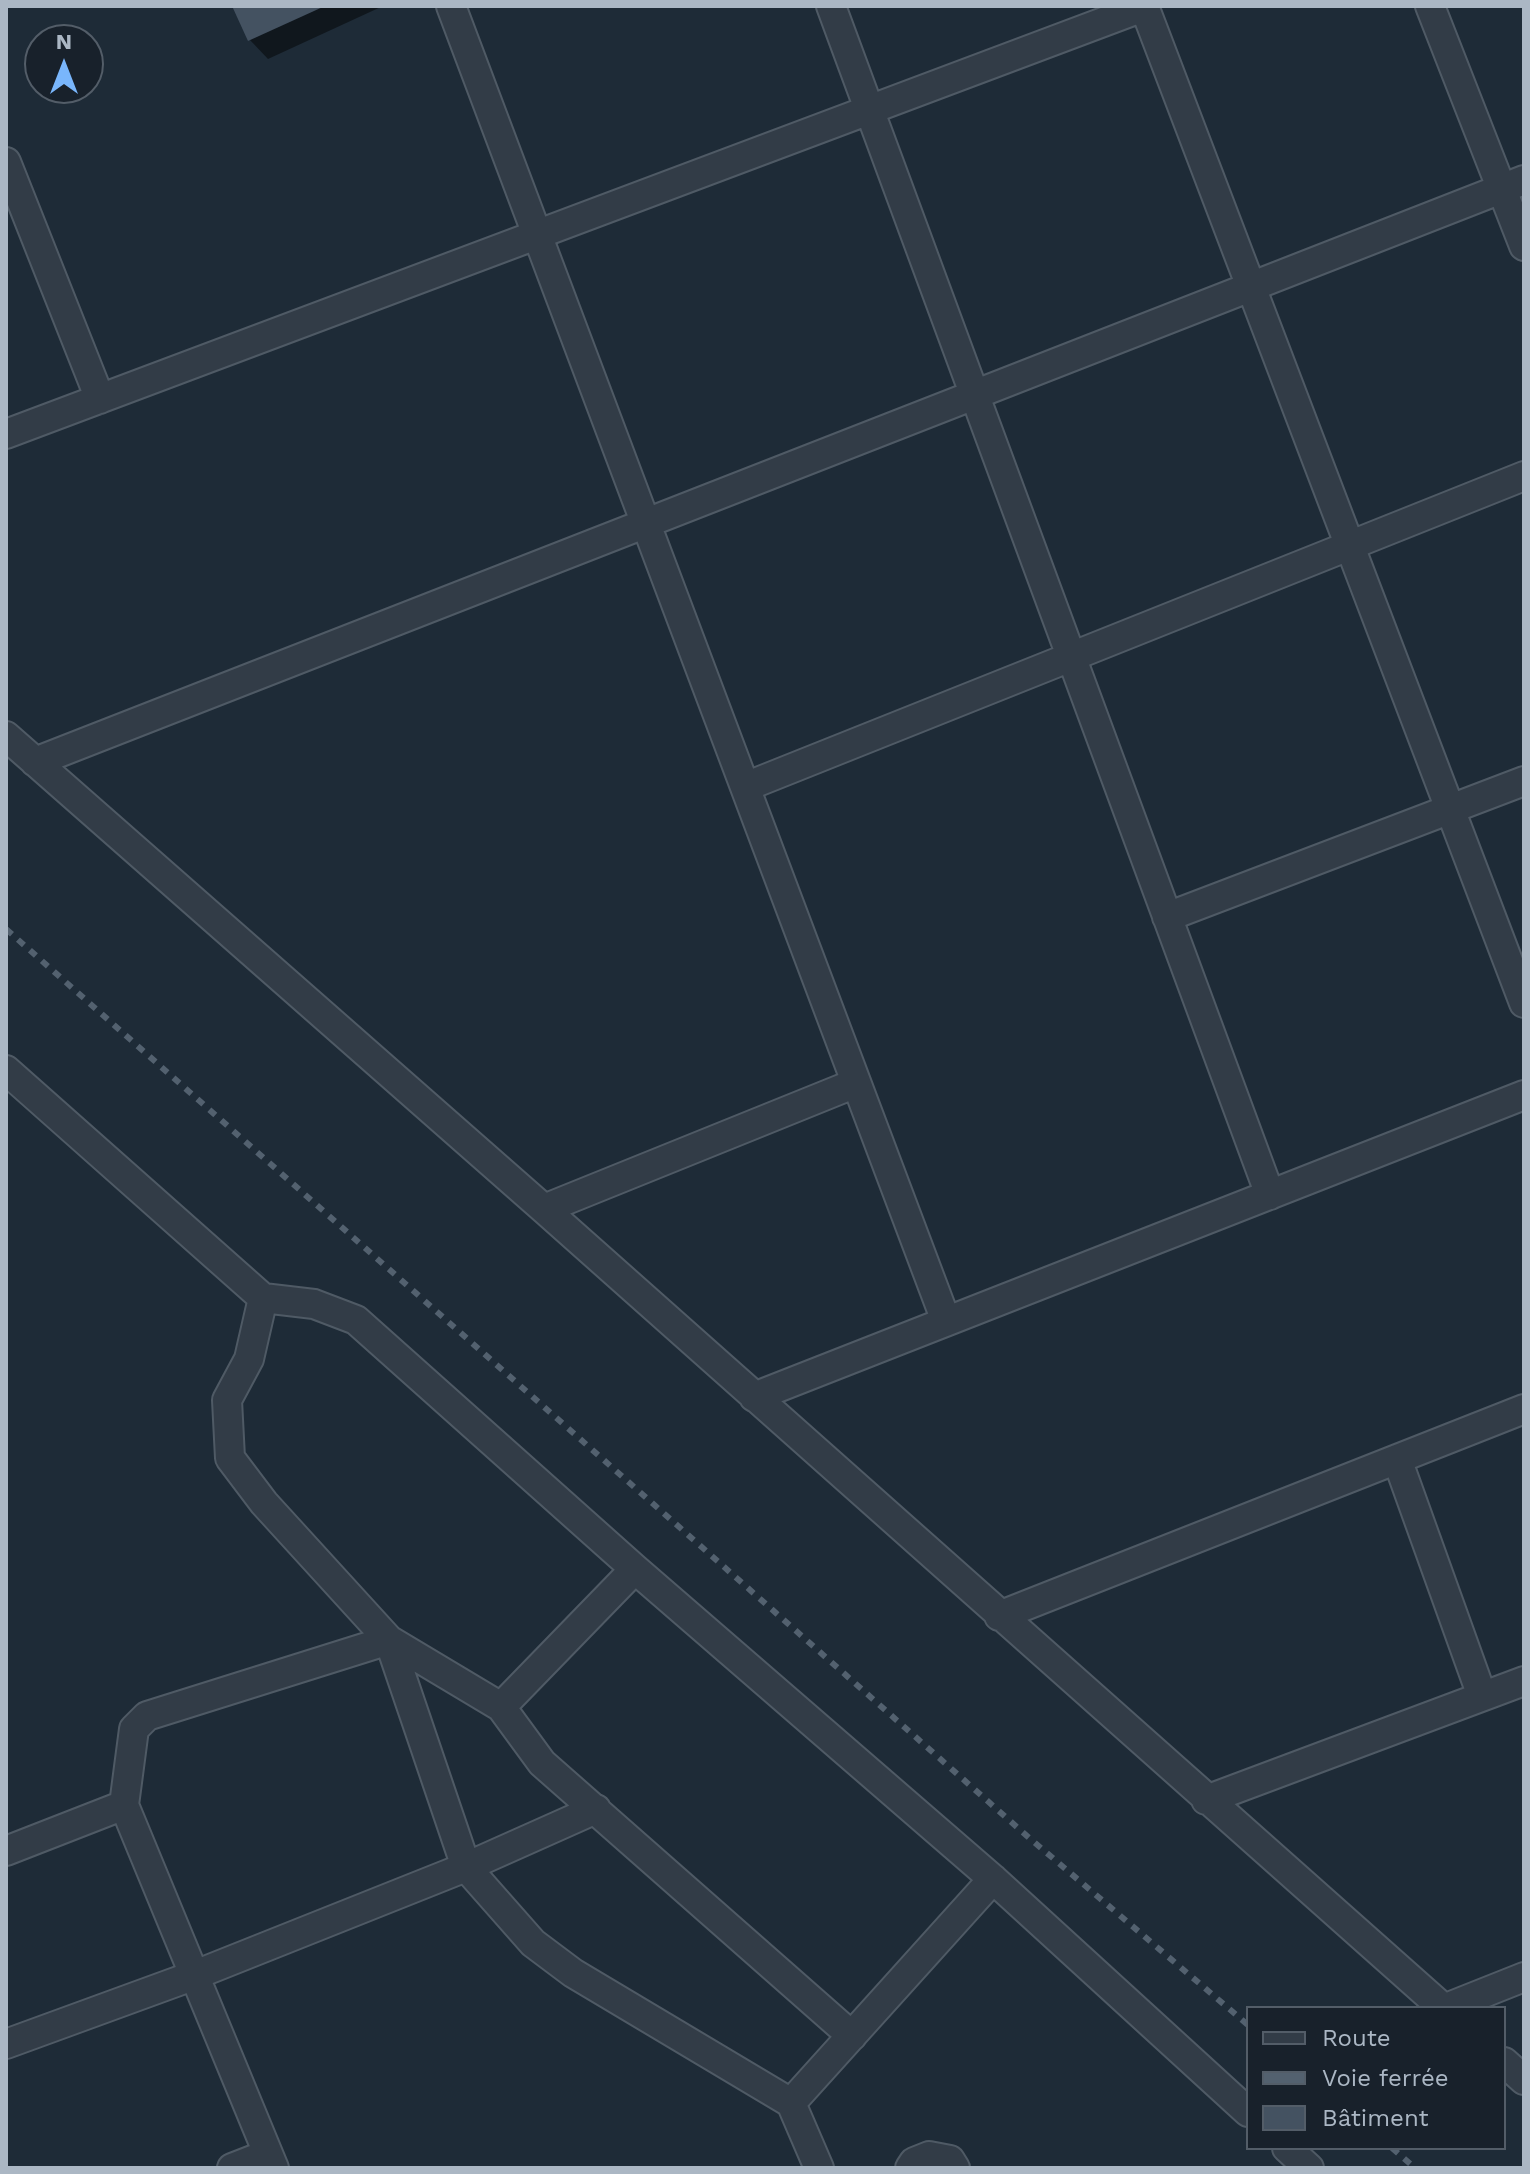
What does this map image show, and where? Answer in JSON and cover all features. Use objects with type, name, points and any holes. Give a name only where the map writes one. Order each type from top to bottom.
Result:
[{"type":"street","points":[[451,6],[946,1321]]},
{"type":"street","points":[[831,6],[1270,1195]]},
{"type":"street","points":[[6,434],[1145,6],[1524,1003]]},
{"type":"street","points":[[1430,6],[1513,184],[1524,246]]},
{"type":"street","points":[[6,162],[100,399]]},
{"type":"street","points":[[35,762],[1513,184]]},
{"type":"street","points":[[745,787],[1524,476]]},
{"type":"street","points":[[6,736],[1442,2006]]},
{"type":"street","points":[[1167,917],[1524,781]]},
{"type":"street","points":[[6,1070],[263,1298],[314,1304],[356,1320],[635,1569],[993,1879],[1246,2110]]},
{"type":"street","points":[[544,1209],[856,1083]]},
{"type":"street","points":[[754,1397],[1524,1095]]},
{"type":"street","points":[[263,1298],[249,1359],[227,1400],[230,1458],[264,1503],[389,1640],[501,1707],[542,1763],[852,2036]]},
{"type":"street","points":[[999,1616],[1524,1409]]},
{"type":"street","points":[[1397,1459],[1482,1696]]},
{"type":"street","points":[[501,1707],[635,1569]]},
{"type":"street","points":[[232,2168],[271,2161],[124,1805],[134,1729],[147,1716],[389,1640]]},
{"type":"street","points":[[389,1640],[466,1867],[533,1943],[573,1973],[791,2103],[819,2168]]},
{"type":"street","points":[[1206,1800],[1524,1681]]},
{"type":"street","points":[[6,1851],[124,1805]]},
{"type":"street","points":[[6,2044],[195,1975],[466,1867],[596,1809]]},
{"type":"street","points":[[791,2103],[993,1879]]},
{"type":"street","points":[[1449,2006],[1524,1977]]},
{"type":"street","points":[[1506,2064],[1524,2080]]},
{"type":"street","points":[[1289,2150],[1309,2168]]},
{"type":"street","points":[[910,2168],[914,2162],[929,2156],[950,2160],[955,2168]]},
{"type":"building","points":[[232,6],[325,6],[248,41]]},
{"type":"railway","points":[[6,929],[1027,1836],[1246,2023]]},
{"type":"railway","points":[[1394,2150],[1415,2168]]}]
